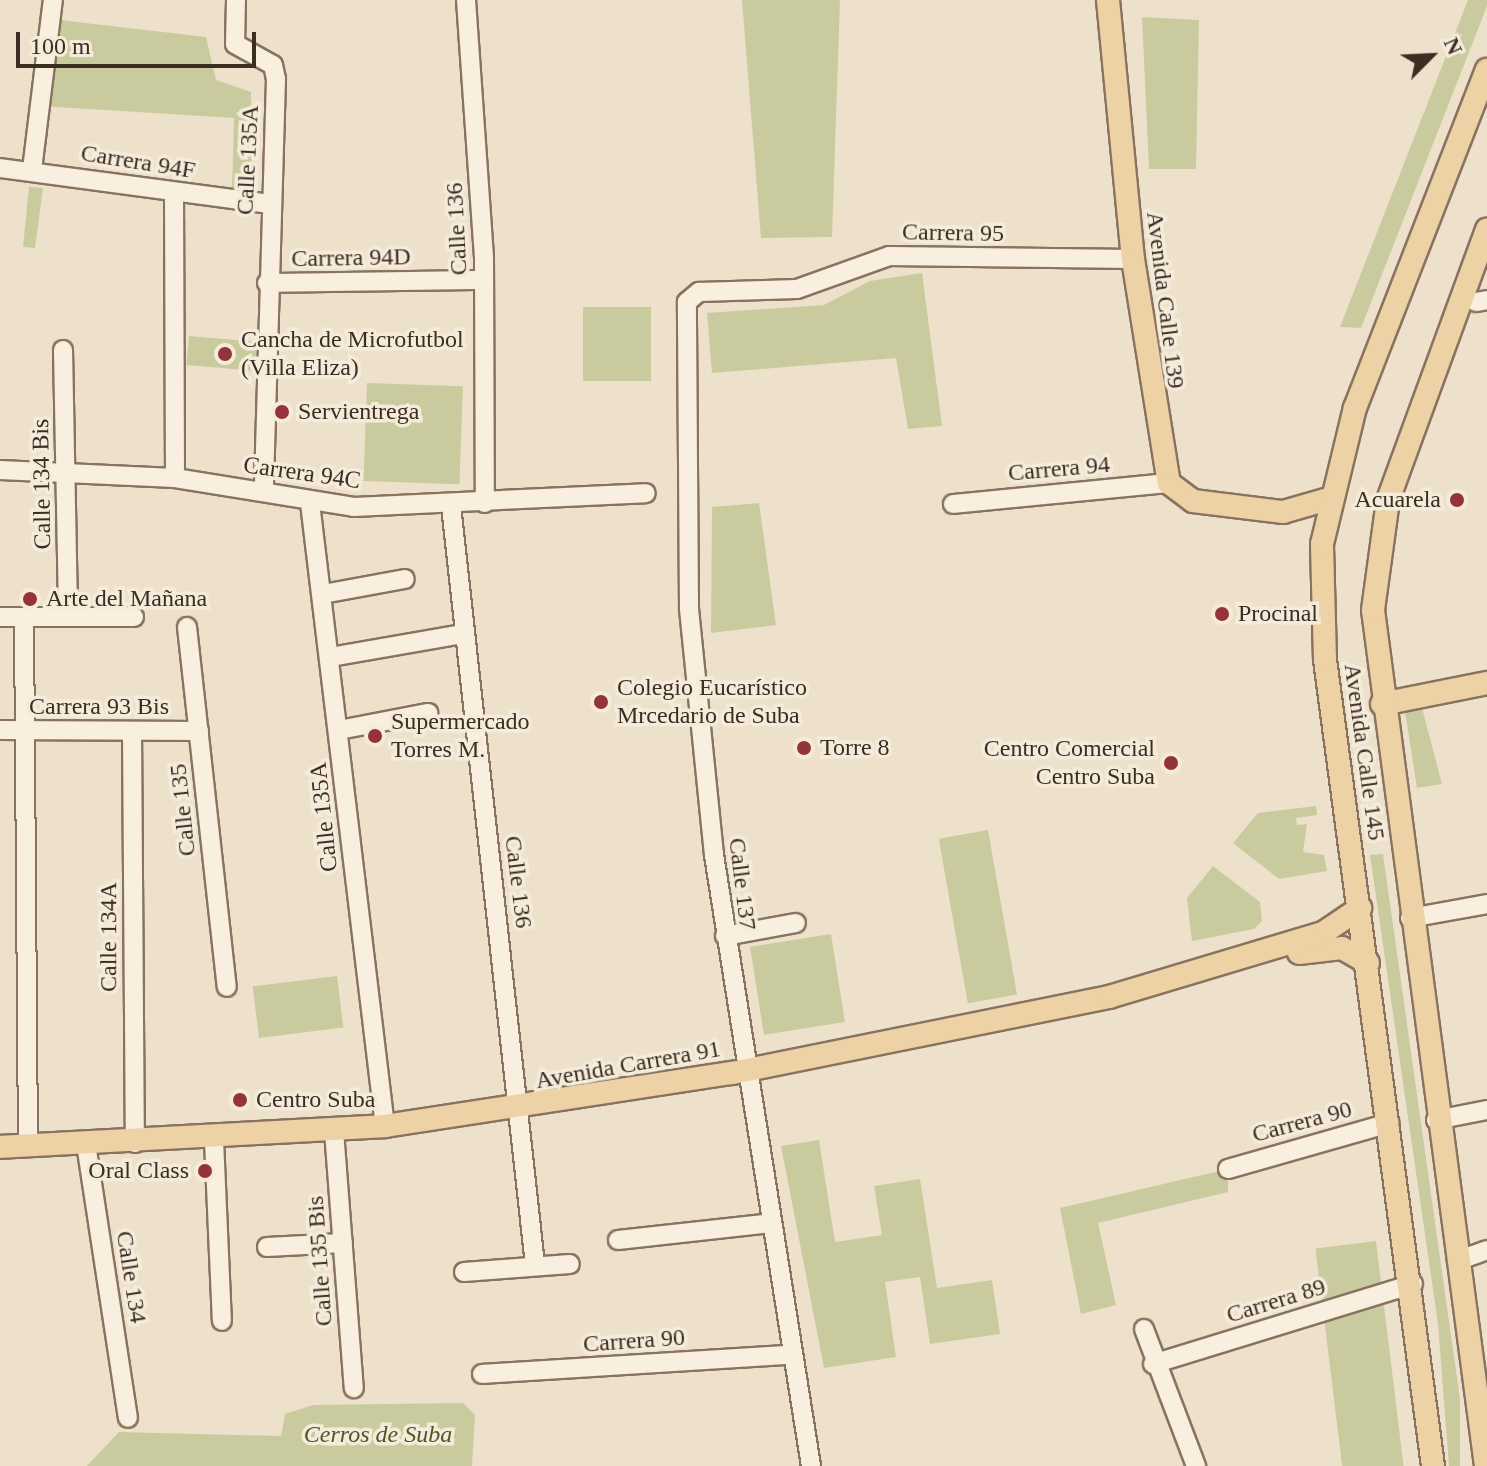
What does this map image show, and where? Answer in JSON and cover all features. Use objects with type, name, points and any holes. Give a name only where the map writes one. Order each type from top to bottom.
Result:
[{"type":"main road","name":"Avenida Calle 139","points":[[1108,0],[1133,259],[1169,483]]},
{"type":"main road","name":"Avenida Calle 145","points":[[1433,1466],[1413,1284],[1325,660],[1322,544],[1328,499],[1355,408],[1487,70]]},
{"type":"main road","name":"Avenida Calle 145","points":[[1486,1466],[1436,1120],[1382,704],[1373,610],[1382,521],[1487,230]]},
{"type":"main road","points":[[1169,483],[1193,501],[1283,512],[1328,499]]},
{"type":"main road","points":[[1283,512],[1322,544]]},
{"type":"main road","points":[[1382,704],[1487,683]]},
{"type":"main road","name":"Avenida Carrera 91","points":[[0,1147],[214,1140],[385,1126],[523,1110],[746,1071],[1063,1008],[1254,957],[1334,929],[1360,908]]},
{"type":"main road","name":"Avenida Carrera 91","points":[[1254,957],[1336,947],[1368,963]]},
{"type":"main road","name":"Avenida Calle 145","points":[[1473,1390],[1476,1466]]},
{"type":"street","name":"Calle 135A","points":[[236,0],[235,44],[273,65],[276,79],[269,204],[264,492]]},
{"type":"street","name":"Calle 136","points":[[466,0],[484,280],[485,503]]},
{"type":"street","points":[[32,170],[53,4]]},
{"type":"street","name":"Carrera 94F","points":[[0,168],[269,204]]},
{"type":"street","points":[[174,192],[175,478]]},
{"type":"street","name":"Carrera 95","points":[[687,302],[699,292],[797,289],[889,256],[1133,259]]},
{"type":"street","name":"Carrera 94D","points":[[267,283],[484,280]]},
{"type":"street","name":"Calle 137","points":[[687,302],[689,607],[725,936],[771,1223],[788,1355],[811,1466]]},
{"type":"street","name":"Calle 134 Bis","points":[[63,350],[68,617]]},
{"type":"street","name":"Carrera 94C","points":[[0,470],[175,478],[264,492],[310,503],[451,506],[646,493]]},
{"type":"street","name":"Carrera 94","points":[[953,504],[1169,483]]},
{"type":"street","name":"Calle 135A","points":[[310,503],[385,1126]]},
{"type":"street","name":"Calle 136","points":[[451,506],[463,634],[523,1110],[535,1265]]},
{"type":"street","points":[[323,594],[405,579]]},
{"type":"street","points":[[0,617],[134,617]]},
{"type":"street","points":[[24,617],[22,730],[28,1145]]},
{"type":"street","name":"Calle 135","points":[[187,627],[227,987]]},
{"type":"street","points":[[330,657],[463,634]]},
{"type":"street","points":[[339,730],[428,713]]},
{"type":"street","name":"Carrera 93 Bis","points":[[0,730],[199,731]]},
{"type":"street","name":"Calle 134A","points":[[132,731],[135,1143]]},
{"type":"street","points":[[1410,918],[1487,904]]},
{"type":"street","points":[[725,936],[796,923]]},
{"type":"street","points":[[1436,1120],[1487,1110]]},
{"type":"street","name":"Carrera 90","points":[[1228,1169],[1390,1123]]},
{"type":"street","name":"Calle 135 Bis","points":[[334,1131],[354,1388]]},
{"type":"street","points":[[214,1140],[222,1321]]},
{"type":"street","name":"Calle 134","points":[[86,1144],[128,1418]]},
{"type":"street","points":[[618,1240],[771,1223]]},
{"type":"street","points":[[267,1247],[343,1243]]},
{"type":"street","points":[[1457,1261],[1487,1250]]},
{"type":"street","points":[[464,1272],[570,1264]]},
{"type":"street","name":"Carrera 89","points":[[1153,1364],[1413,1284]]},
{"type":"street","points":[[1144,1329],[1153,1364],[1196,1466]]},
{"type":"street","name":"Carrera 90","points":[[482,1374],[788,1355]]},
{"type":"green space","points":[[742,0],[840,0],[832,237],[761,238]]},
{"type":"green space","points":[[1468,0],[1487,0],[1487,6],[1361,328],[1340,327]]},
{"type":"green space","points":[[1142,17],[1199,20],[1196,169],[1149,169]]},
{"type":"green space","points":[[51,19],[206,37],[216,80],[251,92],[252,194],[232,193],[234,118],[40,106]]},
{"type":"green space","points":[[29,187],[43,188],[35,248],[23,247]]},
{"type":"green space","points":[[922,273],[942,426],[908,429],[896,358],[712,373],[707,313],[824,305],[870,281]]},
{"type":"green space","points":[[583,307],[651,307],[651,381],[583,381]]},
{"type":"green space","name":"Cancha de Microfutbol (Villa Eliza)","points":[[189,336],[261,342],[258,371],[186,365]]},
{"type":"green space","points":[[367,383],[463,386],[460,484],[364,481]]},
{"type":"green space","points":[[759,503],[776,625],[711,633],[712,507]]},
{"type":"green space","points":[[1422,708],[1442,784],[1417,788],[1405,711]]},
{"type":"green space","points":[[1316,806],[1317,815],[1296,818],[1297,825],[1307,824],[1303,852],[1324,855],[1327,871],[1279,879],[1233,843],[1258,813]]},
{"type":"green space","points":[[988,830],[1017,994],[968,1003],[939,839]]},
{"type":"green space","points":[[1383,854],[1460,1399],[1460,1466],[1449,1466],[1438,1324],[1370,855]]},
{"type":"green space","points":[[1213,866],[1260,902],[1262,921],[1254,929],[1192,941],[1187,898]]},
{"type":"green space","points":[[831,934],[845,1022],[764,1035],[750,947]]},
{"type":"green space","points":[[337,976],[343,1028],[259,1038],[253,986]]},
{"type":"green space","points":[[819,1140],[835,1242],[882,1235],[874,1186],[920,1179],[937,1288],[992,1280],[1000,1334],[930,1344],[920,1277],[885,1282],[896,1357],[824,1368],[781,1146]]},
{"type":"green space","points":[[1228,1169],[1228,1192],[1098,1223],[1116,1305],[1081,1314],[1060,1208]]},
{"type":"green space","points":[[1376,1241],[1404,1466],[1342,1466],[1315,1248]]},
{"type":"green space","name":"Cerros de Suba","points":[[463,1403],[475,1415],[472,1466],[87,1466],[119,1432],[281,1436],[285,1414],[313,1405]]},
{"type":"place","name":"Cancha de Microfutbol (Villa Eliza)","points":[[225,354]]},
{"type":"place","name":"Servientrega","points":[[282,412]]},
{"type":"place","name":"Acuarela","points":[[1457,500]]},
{"type":"place","name":"Arte del Mañana","points":[[30,599]]},
{"type":"place","name":"Procinal","points":[[1222,614]]},
{"type":"place","name":"Colegio Eucarístico Mrcedario de Suba","points":[[601,702]]},
{"type":"place","name":"Supermercado Torres M.","points":[[375,736]]},
{"type":"place","name":"Torre 8","points":[[804,748]]},
{"type":"place","name":"Centro Comercial Centro Suba","points":[[1171,763]]},
{"type":"place","name":"Centro Suba","points":[[240,1100]]},
{"type":"place","name":"Oral Class","points":[[205,1171]]}]
